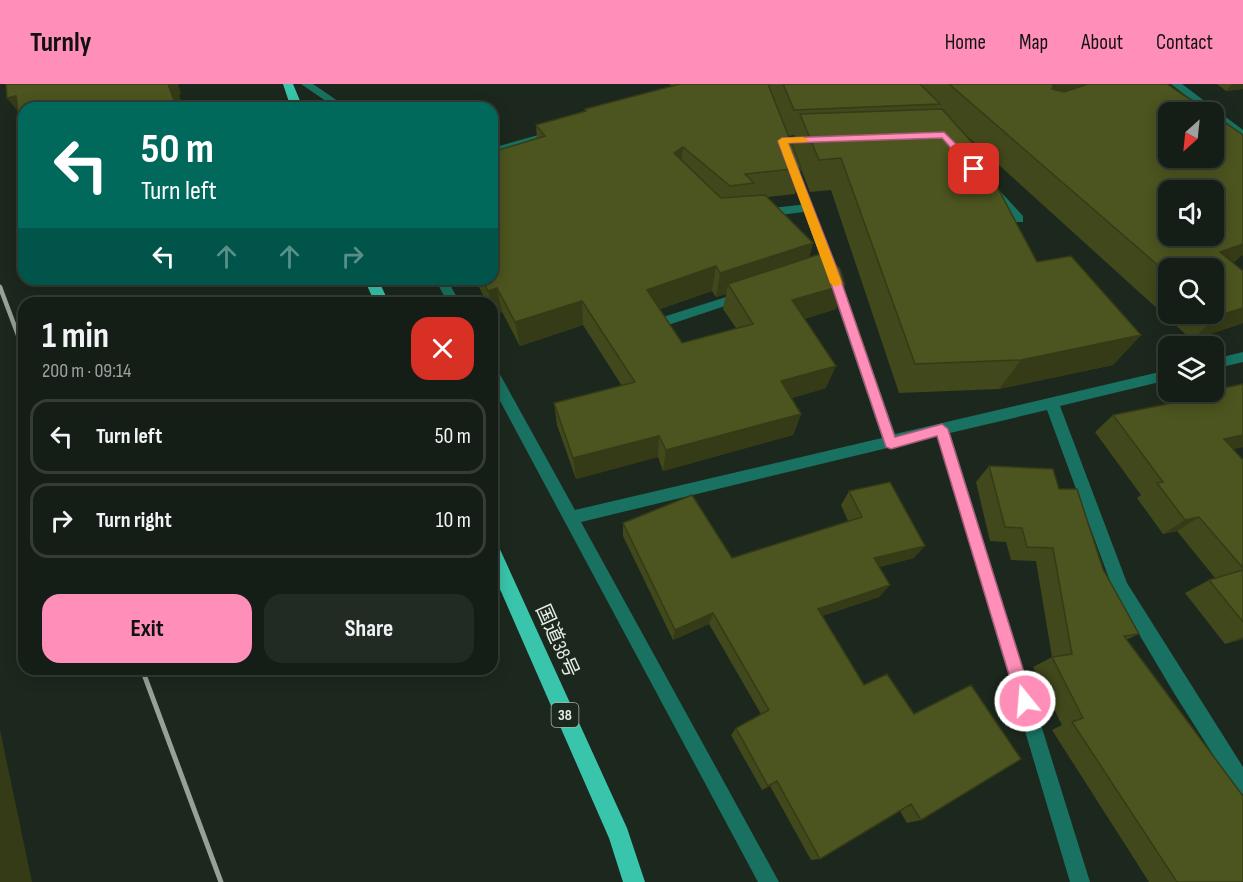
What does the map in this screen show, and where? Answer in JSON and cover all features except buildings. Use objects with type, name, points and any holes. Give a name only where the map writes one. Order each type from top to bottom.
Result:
[{"type":"highway","points":[[288,84],[295,102]]},
{"type":"highway","name":"国道38号","points":[[498,564],[619,836],[634,882]]},
{"type":"street","points":[[306,84],[334,102]]},
{"type":"street","points":[[1176,84],[1243,135]]},
{"type":"street","points":[[498,149],[572,128]]},
{"type":"street","points":[[787,152],[808,208],[825,268],[891,443]]},
{"type":"street","points":[[989,185],[1019,219]]},
{"type":"street","points":[[754,214],[808,208]]},
{"type":"street","points":[[668,320],[755,291]]},
{"type":"street","points":[[1224,362],[1243,357]]},
{"type":"street","points":[[571,518],[1158,378]]},
{"type":"street","points":[[498,385],[769,882]]},
{"type":"street","points":[[1052,404],[1120,587],[1180,687],[1243,784]]},
{"type":"street","points":[[942,429],[1080,882]]},
{"type":"railway","points":[[0,287],[18,335]]},
{"type":"railway","points":[[144,675],[221,882]]},
{"type":"slow traffic","points":[[803,140],[782,141],[836,283]]},
{"type":"route","points":[[974,169],[944,135],[782,141],[830,266],[891,443],[942,429],[1025,701]]}]
